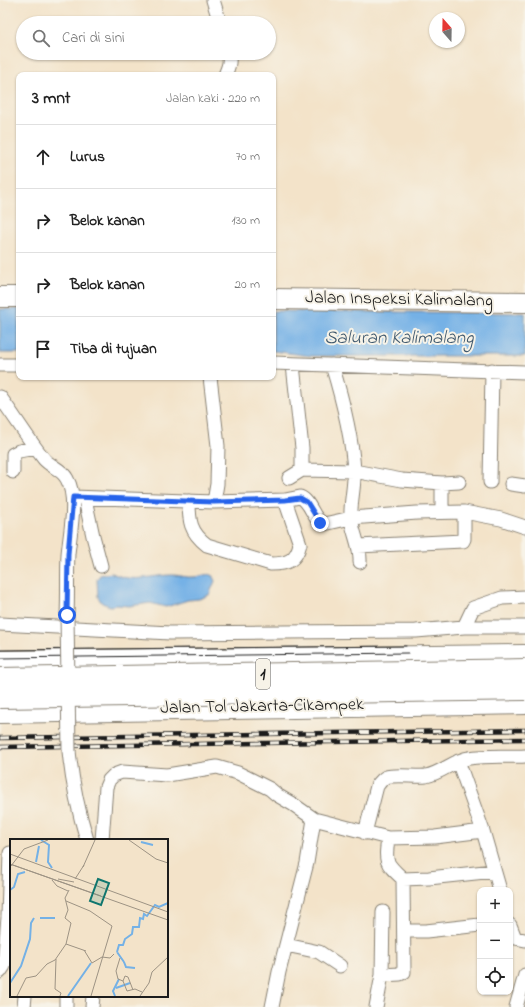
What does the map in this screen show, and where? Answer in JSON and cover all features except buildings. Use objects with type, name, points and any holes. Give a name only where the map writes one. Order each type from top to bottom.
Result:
[{"type":"highway","name":"1","points":[[0,662],[525,656]]},
{"type":"highway","name":"1","points":[[0,679],[525,670]]},
{"type":"highway","name":"1","points":[[0,697],[525,689]]},
{"type":"highway","name":"Jalan Tol Jakarta–Cikampek","points":[[0,712],[525,702]]},
{"type":"main road","points":[[0,297],[16,297]]},
{"type":"main road","name":"Jalan Inspeksi Kalimalang","points":[[276,299],[525,302]]},
{"type":"street","points":[[213,0],[218,16]]},
{"type":"street","points":[[226,72],[230,60]]},
{"type":"street","points":[[276,363],[525,372]]},
{"type":"street","points":[[0,365],[16,365]]},
{"type":"street","points":[[293,365],[302,448],[302,470]]},
{"type":"street","points":[[332,365],[341,395],[354,471],[351,518],[358,546],[360,562]]},
{"type":"street","points":[[490,482],[492,370]]},
{"type":"street","points":[[210,380],[218,446],[217,484],[214,502]]},
{"type":"street","points":[[0,396],[35,448],[47,462],[62,472],[79,498],[93,536],[101,566]]},
{"type":"street","points":[[13,472],[13,454],[19,451],[35,448]]},
{"type":"street","points":[[289,478],[302,470],[354,471],[402,480],[442,483],[459,482]]},
{"type":"street","points":[[442,483],[442,512]]},
{"type":"street","points":[[512,484],[525,486]]},
{"type":"street","points":[[79,498],[214,502],[291,499],[307,502],[320,523],[324,524],[351,518],[464,512],[501,519],[525,527]]},
{"type":"street","points":[[79,498],[68,554],[67,615],[69,751],[75,795],[86,839]]},
{"type":"street","points":[[189,501],[189,516],[193,531],[207,545],[271,564],[280,564],[291,560],[300,544],[291,499]]},
{"type":"street","points":[[358,546],[463,541],[464,512]]},
{"type":"street","points":[[464,627],[473,608],[502,598],[525,597]]},
{"type":"street","points":[[0,624],[170,632],[416,631],[464,627],[525,627]]},
{"type":"street","points":[[365,833],[377,786],[382,780],[388,777],[419,777],[433,775],[468,758],[525,756]]},
{"type":"street","points":[[458,762],[483,831],[499,887]]},
{"type":"street","points":[[102,839],[106,786],[114,775],[122,772],[167,775],[217,767],[238,773],[270,789],[314,819],[365,833],[388,838],[435,838],[483,831]]},
{"type":"street","points":[[272,1007],[279,972],[307,863],[314,819]]},
{"type":"street","points":[[388,838],[387,861],[389,866],[404,879],[429,878],[494,871]]},
{"type":"street","points":[[0,972],[4,966],[8,916],[6,896],[10,853]]},
{"type":"street","points":[[382,975],[400,974],[404,972],[404,879]]},
{"type":"street","points":[[376,1007],[382,975],[383,912]]},
{"type":"street","points":[[404,931],[426,931],[477,925]]},
{"type":"street","points":[[513,933],[515,938],[525,940]]},
{"type":"street","points":[[286,945],[319,952],[340,966]]},
{"type":"street","points":[[516,1007],[525,975]]},
{"type":"street","points":[[24,1007],[25,997]]},
{"type":"street","points":[[92,1007],[93,997]]},
{"type":"water","points":[[0,309],[16,309],[16,353],[0,353]]},
{"type":"water","name":"Saluran Kalimalang","points":[[276,311],[525,313],[525,356],[311,356],[276,351]]},
{"type":"water","points":[[112,573],[128,578],[165,575],[196,577],[212,575],[215,581],[209,595],[166,607],[150,603],[129,606],[110,606],[102,603],[98,597],[97,579],[100,575]]},
{"type":"tram line","points":[[0,650],[406,646]]},
{"type":"tram line","points":[[0,658],[408,653]]},
{"type":"railway","points":[[0,738],[525,730]]},
{"type":"railway","points":[[0,747],[525,739]]},
{"type":"route","points":[[67,615],[68,554],[73,497],[214,502],[303,498],[320,523]]}]
